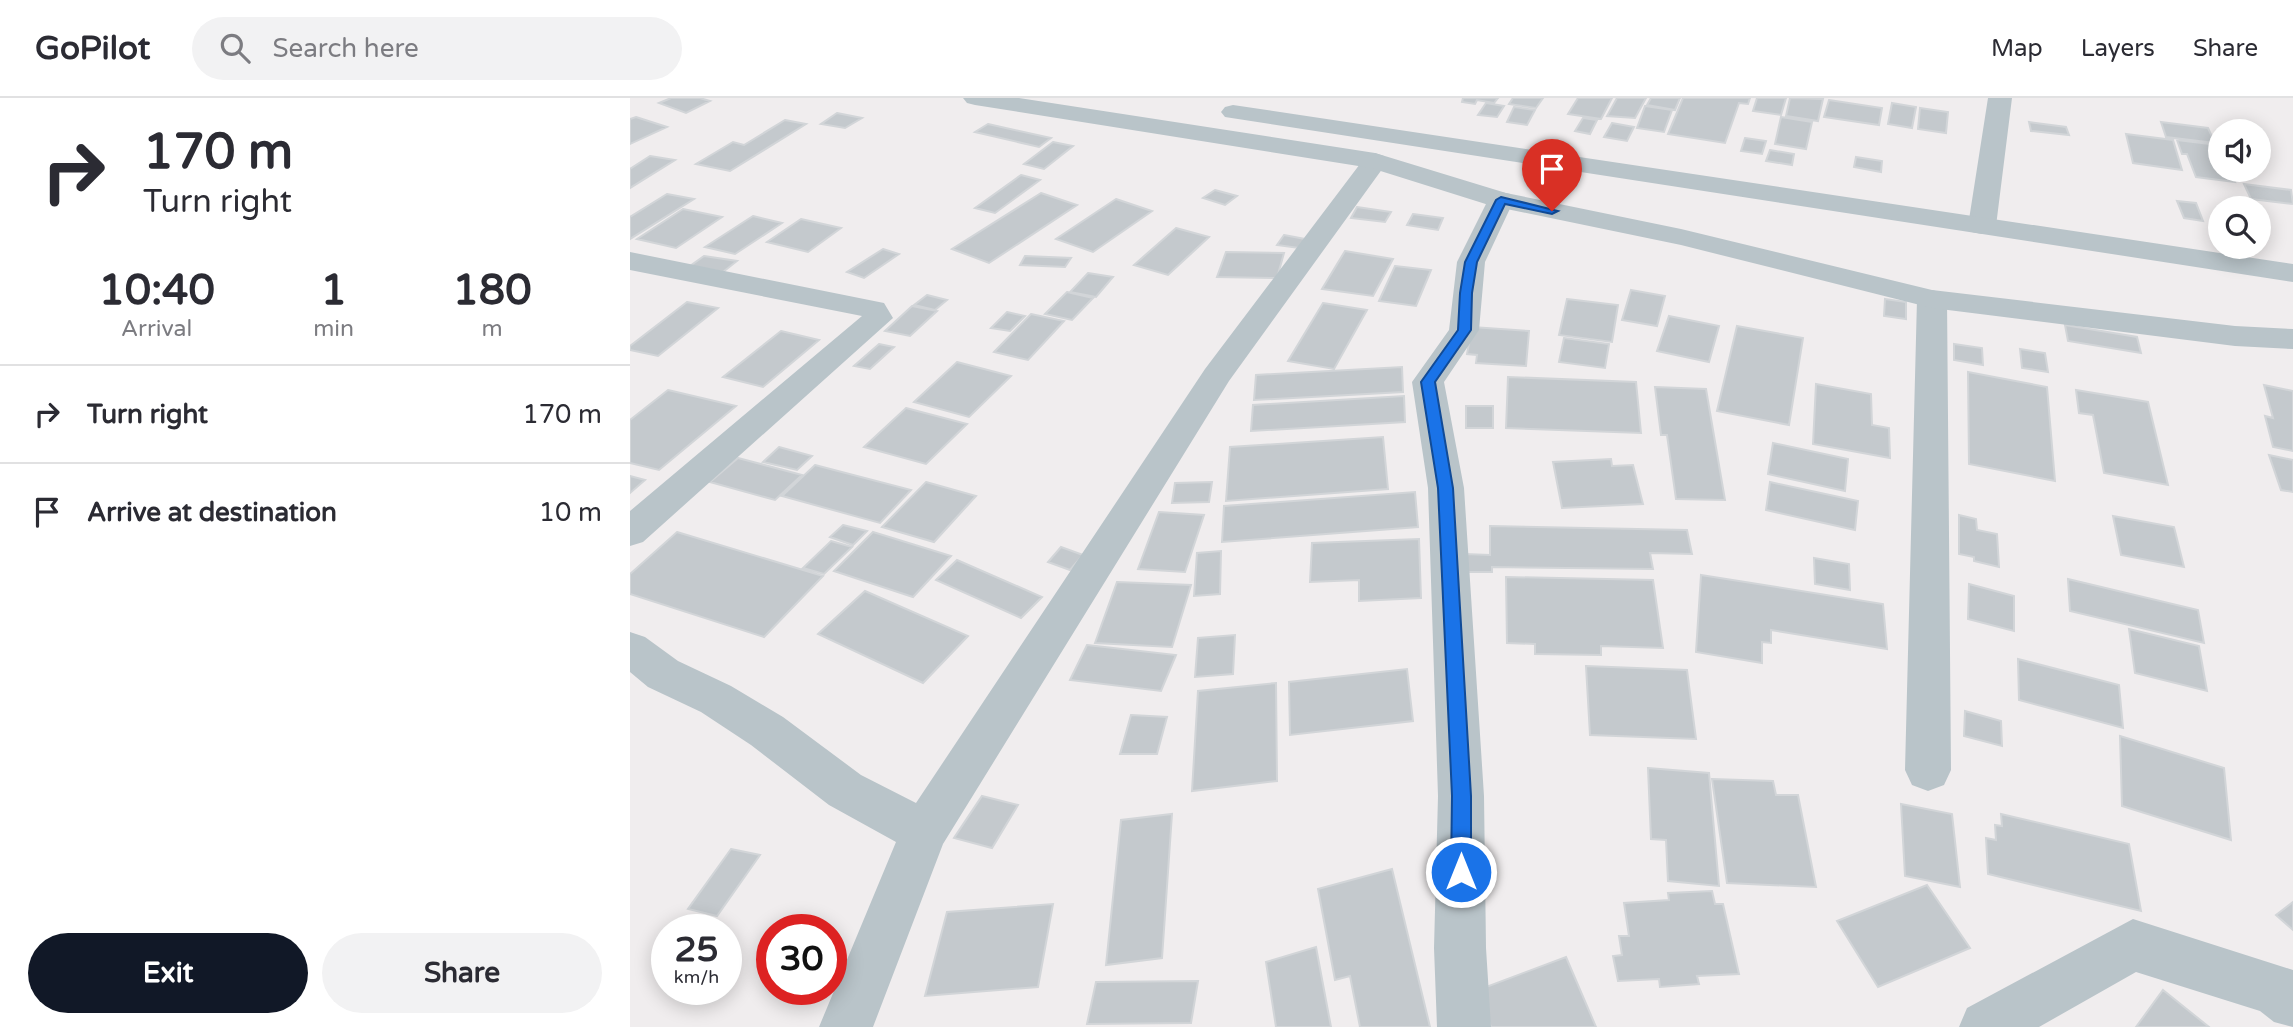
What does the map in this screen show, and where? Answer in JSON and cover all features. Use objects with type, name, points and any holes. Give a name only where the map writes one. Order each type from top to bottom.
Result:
[{"type":"street","points":[[975,98],[1375,160],[1501,200],[1681,237],[1932,299],[2235,336],[2293,339]]},
{"type":"street","points":[[1982,226],[2000,98]]},
{"type":"street","points":[[1215,109],[2293,273]]},
{"type":"street","points":[[846,1027],[923,832],[1216,376],[1375,160]]},
{"type":"street","points":[[1464,1027],[1460,948],[1461,796],[1446,488],[1428,382],[1464,330],[1471,262],[1501,200]]},
{"type":"street","points":[[630,261],[873,309],[878,318],[630,532]]},
{"type":"street","points":[[1928,770],[1932,299]]},
{"type":"street","points":[[630,649],[663,674],[716,699],[767,731],[845,790],[923,832]]},
{"type":"street","points":[[1986,1027],[2133,945],[2274,989],[2293,1003]]},
{"type":"building","points":[[671,98],[700,98],[710,101],[686,113],[659,103]]},
{"type":"building","points":[[1463,98],[1498,98],[1494,103],[1477,100],[1475,104],[1462,102]]},
{"type":"building","points":[[1513,98],[1543,98],[1536,108],[1509,104]]},
{"type":"building","points":[[1578,98],[1612,98],[1601,119],[1568,114]]},
{"type":"building","points":[[1617,98],[1646,98],[1635,118],[1607,116]]},
{"type":"building","points":[[1651,98],[1680,98],[1675,110],[1647,105]]},
{"type":"building","points":[[1683,98],[1750,98],[1748,104],[1739,103],[1725,143],[1668,134]]},
{"type":"building","points":[[1757,98],[1786,98],[1781,115],[1753,111]]},
{"type":"building","points":[[1790,98],[1823,99],[1818,121],[1786,116]]},
{"type":"building","points":[[1829,100],[1882,108],[1879,125],[1824,117]]},
{"type":"building","points":[[1486,103],[1504,106],[1497,117],[1478,115]]},
{"type":"building","points":[[1892,103],[1916,107],[1912,128],[1888,124]]},
{"type":"building","points":[[1645,106],[1672,110],[1664,132],[1637,128]]},
{"type":"building","points":[[1514,107],[1535,110],[1527,125],[1507,122]]},
{"type":"building","points":[[1920,108],[1948,112],[1946,133],[1918,129]]},
{"type":"building","points":[[837,113],[862,118],[845,128],[821,124]]},
{"type":"building","points":[[636,117],[667,127],[630,144],[630,119]]},
{"type":"building","points":[[1781,117],[1812,122],[1806,149],[1775,144]]},
{"type":"building","points":[[1583,118],[1597,120],[1590,134],[1575,131]]},
{"type":"building","points":[[785,120],[806,124],[730,171],[696,164],[733,142],[744,145]]},
{"type":"building","points":[[2029,122],[2066,127],[2069,135],[2031,131]]},
{"type":"building","points":[[2161,122],[2208,128],[2208,142],[2166,137]]},
{"type":"building","points":[[1612,123],[1634,127],[1627,141],[1604,137]]},
{"type":"building","points":[[988,124],[1051,138],[1039,147],[975,132]]},
{"type":"building","points":[[2126,134],[2173,140],[2182,170],[2133,163]]},
{"type":"building","points":[[1745,138],[1766,141],[1762,154],[1741,151]]},
{"type":"building","points":[[2177,140],[2208,144],[2208,179],[2196,177],[2187,154],[2182,154]]},
{"type":"building","points":[[1053,142],[1073,146],[1044,169],[1024,164]]},
{"type":"building","points":[[1770,150],[1794,154],[1792,165],[1766,161]]},
{"type":"building","points":[[650,156],[675,160],[630,188],[630,169]]},
{"type":"building","points":[[1856,157],[1882,161],[1881,172],[1854,167]]},
{"type":"building","points":[[1021,175],[1040,180],[995,213],[975,208]]},
{"type":"building","points":[[2244,184],[2291,190],[2293,204],[2271,201],[2271,196],[2250,196]]},
{"type":"building","points":[[1215,190],[1237,196],[1225,205],[1203,198]]},
{"type":"building","points":[[1041,193],[1077,205],[989,263],[952,249]]},
{"type":"building","points":[[667,194],[694,199],[630,239],[630,217]]},
{"type":"building","points":[[1116,199],[1152,211],[1093,252],[1056,239]]},
{"type":"building","points":[[2177,201],[2196,203],[2203,221],[2184,218]]},
{"type":"building","points":[[1357,207],[1391,212],[1385,222],[1351,218]]},
{"type":"building","points":[[683,209],[722,217],[676,248],[637,239]]},
{"type":"building","points":[[1413,214],[1443,218],[1438,230],[1407,225]]},
{"type":"building","points":[[753,216],[782,223],[735,254],[705,247]]},
{"type":"building","points":[[801,219],[841,228],[808,252],[767,242]]},
{"type":"building","points":[[1176,228],[1209,237],[1168,275],[1134,265]]},
{"type":"building","points":[[1284,235],[1305,239],[1299,248],[1277,245]]},
{"type":"building","points":[[883,249],[899,254],[864,278],[847,272]]},
{"type":"building","points":[[1345,251],[1393,259],[1373,296],[1322,289]]},
{"type":"building","points":[[1226,252],[1284,253],[1277,278],[1217,277]]},
{"type":"building","points":[[704,256],[737,261],[723,272],[690,266]]},
{"type":"building","points":[[1025,256],[1071,258],[1065,267],[1020,265]]},
{"type":"building","points":[[1395,266],[1431,270],[1416,306],[1379,301]]},
{"type":"building","points":[[1088,273],[1113,277],[1096,297],[1070,292]]},
{"type":"building","points":[[1631,290],[1665,296],[1657,326],[1622,320]]},
{"type":"building","points":[[1067,292],[1093,298],[1072,320],[1045,314]]},
{"type":"building","points":[[927,295],[947,300],[935,310],[914,305]]},
{"type":"building","points":[[1567,299],[1618,305],[1612,342],[1559,335]]},
{"type":"building","points":[[1885,299],[1906,302],[1906,319],[1884,316]]},
{"type":"building","points":[[687,302],[718,308],[658,356],[630,350],[630,346]]},
{"type":"building","points":[[1323,303],[1367,310],[1334,369],[1288,361]]},
{"type":"building","points":[[912,306],[937,311],[910,336],[885,331]]},
{"type":"building","points":[[1007,312],[1025,316],[1010,331],[991,328]]},
{"type":"building","points":[[1031,314],[1064,321],[1028,360],[994,352]]},
{"type":"building","points":[[1669,316],[1719,326],[1709,362],[1657,351]]},
{"type":"building","points":[[2065,325],[2137,337],[2141,353],[2068,341]]},
{"type":"building","points":[[1737,326],[1803,338],[1789,425],[1717,411]]},
{"type":"building","points":[[1472,327],[1529,331],[1526,366],[1476,363],[1477,355],[1467,354]]},
{"type":"building","points":[[781,331],[819,340],[763,387],[723,377]]},
{"type":"building","points":[[1564,338],[1609,344],[1605,368],[1559,362]]},
{"type":"building","points":[[879,344],[894,347],[870,369],[854,366]]},
{"type":"building","points":[[1954,344],[1982,348],[1983,365],[1954,360]]},
{"type":"building","points":[[2020,349],[2045,353],[2048,372],[2022,368]]},
{"type":"building","points":[[957,362],[1011,376],[969,417],[914,402]]},
{"type":"building","points":[[1402,367],[1403,392],[1254,400],[1256,375]]},
{"type":"building","points":[[1968,372],[2047,387],[2055,481],[1969,464]]},
{"type":"building","points":[[1508,377],[1636,382],[1641,433],[1506,428]]},
{"type":"building","points":[[1816,384],[1871,394],[1872,425],[1889,428],[1890,458],[1813,444]]},
{"type":"building","points":[[2264,385],[2293,391],[2293,451],[2273,447],[2265,416],[2273,418]]},
{"type":"building","points":[[1655,387],[1706,389],[1725,500],[1676,499],[1667,435],[1661,435]]},
{"type":"building","points":[[668,390],[736,406],[659,470],[630,463],[630,420]]},
{"type":"building","points":[[2076,390],[2148,402],[2168,485],[2104,473],[2093,415],[2079,413]]},
{"type":"building","points":[[1404,396],[1405,422],[1251,431],[1253,405]]},
{"type":"building","points":[[1466,406],[1493,406],[1493,428],[1466,428]]},
{"type":"building","points":[[906,408],[967,424],[926,464],[864,447]]},
{"type":"building","points":[[1383,437],[1388,489],[1226,501],[1230,447]]},
{"type":"building","points":[[1773,443],[1848,459],[1845,491],[1768,474]]},
{"type":"building","points":[[779,447],[812,456],[797,470],[763,462]]},
{"type":"building","points":[[2269,455],[2293,460],[2293,492],[2281,490]]},
{"type":"building","points":[[738,458],[802,475],[775,500],[710,482]]},
{"type":"building","points":[[1611,459],[1612,466],[1633,465],[1643,504],[1562,508],[1553,462]]},
{"type":"building","points":[[815,465],[911,490],[880,523],[782,496]]},
{"type":"building","points":[[630,476],[645,480],[630,493]]},
{"type":"building","points":[[926,482],[976,496],[934,542],[882,527]]},
{"type":"building","points":[[1212,482],[1209,502],[1172,503],[1175,483]]},
{"type":"building","points":[[1770,482],[1858,501],[1855,530],[1766,510]]},
{"type":"building","points":[[1415,492],[1418,527],[1222,542],[1224,506]]},
{"type":"building","points":[[1159,512],[1204,515],[1185,572],[1138,569]]},
{"type":"building","points":[[1959,515],[1976,519],[1977,530],[1997,534],[1999,567],[1959,554]]},
{"type":"building","points":[[2113,516],[2174,527],[2184,567],[2121,555]]},
{"type":"building","points":[[843,525],[867,531],[853,545],[830,537]]},
{"type":"building","points":[[1490,526],[1687,530],[1692,554],[1650,553],[1653,569],[1492,567],[1492,572],[1464,572],[1465,554],[1490,555]]},
{"type":"building","points":[[677,532],[823,576],[764,637],[630,594],[630,574]]},
{"type":"building","points":[[873,532],[951,556],[913,597],[834,571]]},
{"type":"building","points":[[1419,539],[1421,598],[1359,601],[1359,580],[1310,582],[1312,543]]},
{"type":"building","points":[[831,541],[852,547],[824,574],[803,568]]},
{"type":"building","points":[[1061,547],[1083,555],[1070,570],[1048,562]]},
{"type":"building","points":[[1221,551],[1220,594],[1194,596],[1197,553]]},
{"type":"building","points":[[1814,558],[1849,564],[1850,590],[1815,584]]},
{"type":"building","points":[[957,560],[1042,597],[1021,618],[936,580]]},
{"type":"building","points":[[1701,575],[1883,604],[1887,649],[1771,630],[1771,643],[1762,642],[1762,663],[1696,652]]},
{"type":"building","points":[[1506,577],[1653,580],[1663,648],[1601,646],[1601,655],[1535,654],[1535,644],[1507,643]]},
{"type":"building","points":[[2068,579],[2198,610],[2204,643],[2070,611]]},
{"type":"building","points":[[1117,582],[1191,585],[1172,647],[1095,643]]},
{"type":"building","points":[[1969,584],[2014,596],[2014,631],[1968,619]]},
{"type":"building","points":[[865,591],[968,636],[923,683],[818,634]]},
{"type":"building","points":[[2129,629],[2199,646],[2207,691],[2135,673]]},
{"type":"building","points":[[1235,635],[1233,674],[1195,677],[1198,638]]},
{"type":"building","points":[[1087,645],[1176,655],[1161,691],[1070,680]]},
{"type":"building","points":[[2018,659],[2119,685],[2123,728],[2019,700]]},
{"type":"building","points":[[1586,666],[1687,670],[1696,739],[1590,735]]},
{"type":"building","points":[[1407,669],[1413,721],[1290,735],[1289,682]]},
{"type":"building","points":[[1276,683],[1277,781],[1192,791],[1198,691]]},
{"type":"building","points":[[1965,711],[2001,721],[2002,746],[1964,736]]},
{"type":"building","points":[[1131,715],[1167,717],[1157,754],[1120,754]]},
{"type":"building","points":[[2120,736],[2224,768],[2231,840],[2122,806]]},
{"type":"building","points":[[1648,768],[1709,773],[1719,886],[1668,881],[1666,840],[1651,839]]},
{"type":"building","points":[[1712,779],[1773,781],[1776,795],[1798,795],[1816,887],[1727,883]]},
{"type":"building","points":[[982,796],[1018,805],[992,848],[954,838]]},
{"type":"building","points":[[1901,804],[1952,814],[1960,887],[1905,876]]},
{"type":"building","points":[[1172,814],[1162,958],[1106,965],[1121,820]]},
{"type":"building","points":[[2001,814],[2129,844],[2141,911],[1988,874],[1986,838],[1996,840],[1995,825],[2002,826]]},
{"type":"building","points":[[731,849],[760,855],[718,914],[688,909]]},
{"type":"building","points":[[1392,869],[1430,1027],[1360,1027],[1350,976],[1335,980],[1318,889]]},
{"type":"building","points":[[1927,885],[1970,948],[1878,987],[1837,921]]},
{"type":"building","points":[[1712,891],[1715,904],[1723,904],[1739,974],[1697,976],[1699,984],[1660,987],[1659,979],[1618,981],[1613,956],[1622,955],[1619,936],[1629,936],[1624,903],[1669,900],[1668,893]]},
{"type":"building","points":[[2293,902],[2293,930],[2276,915]]},
{"type":"building","points":[[1053,904],[1038,987],[925,996],[947,912]]},
{"type":"building","points":[[1316,947],[1331,1027],[1276,1027],[1266,962]]},
{"type":"building","points":[[1566,957],[1596,1027],[1491,1027],[1478,990]]},
{"type":"building","points":[[1198,981],[1191,1023],[1087,1024],[1096,982]]},
{"type":"building","points":[[2163,990],[2209,1027],[2136,1027]]},
{"type":"route","points":[[1461,872],[1461,796],[1446,488],[1428,382],[1464,330],[1471,262],[1501,200],[1552,211]]}]
